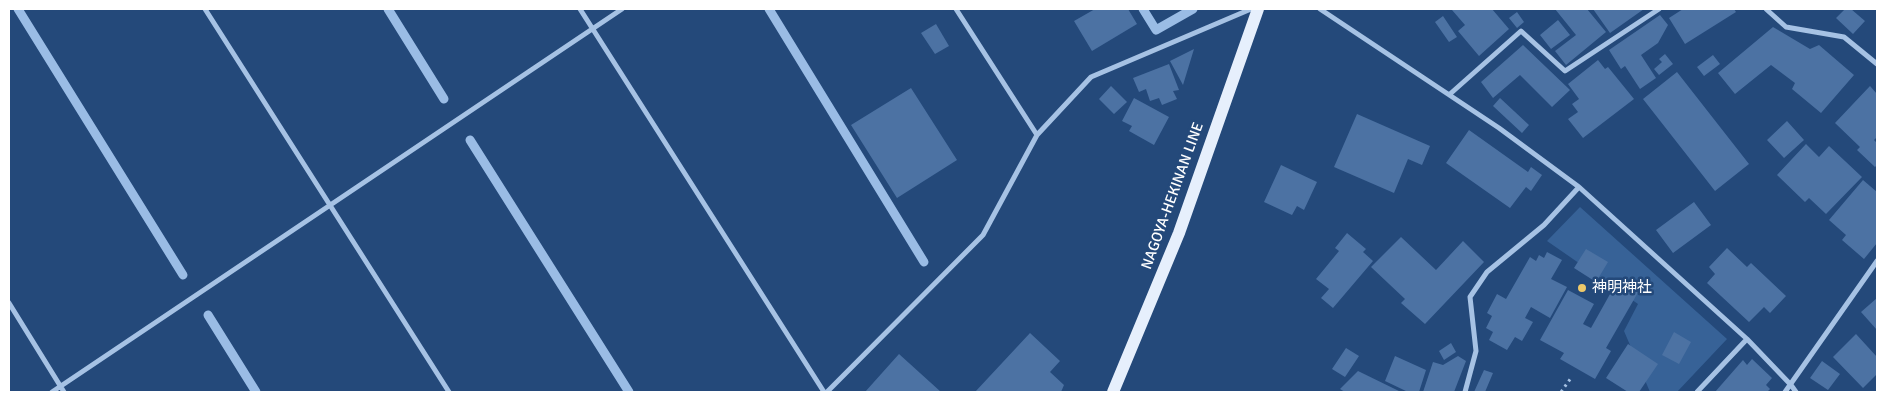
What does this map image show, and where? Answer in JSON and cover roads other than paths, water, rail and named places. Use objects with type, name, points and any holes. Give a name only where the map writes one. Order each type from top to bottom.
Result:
[{"type":"main road","name":"NAGOYA-HEKINAN LINE","points":[[1113,392],[1179,233],[1258,9]]},
{"type":"street","points":[[205,9],[448,392]]},
{"type":"street","points":[[580,9],[826,392],[983,235],[1037,134],[1091,77],[1251,9]]},
{"type":"street","points":[[52,392],[622,9]]},
{"type":"street","points":[[956,9],[1037,134]]},
{"type":"street","points":[[1320,9],[1450,94],[1579,188],[1747,339],[1791,384],[1796,392]]},
{"type":"street","points":[[1450,94],[1521,31],[1566,71],[1660,9]]},
{"type":"street","points":[[1766,9],[1786,27],[1844,38],[1877,64]]},
{"type":"street","points":[[1465,392],[1476,351],[1470,296],[1487,272],[1544,225],[1579,188]]},
{"type":"street","points":[[1785,392],[1877,262]]},
{"type":"street","points":[[9,303],[64,392]]},
{"type":"street","points":[[1697,392],[1747,339]]},
{"type":"waterway","points":[[18,9],[183,275]]},
{"type":"waterway","points":[[388,9],[444,99]]},
{"type":"waterway","points":[[769,9],[924,262]]},
{"type":"waterway","points":[[1143,9],[1156,30],[1193,9]]},
{"type":"waterway","points":[[470,140],[629,392]]},
{"type":"waterway","points":[[208,315],[256,392]]},
{"type":"place","name":"神明神社","points":[[1582,288]]}]
